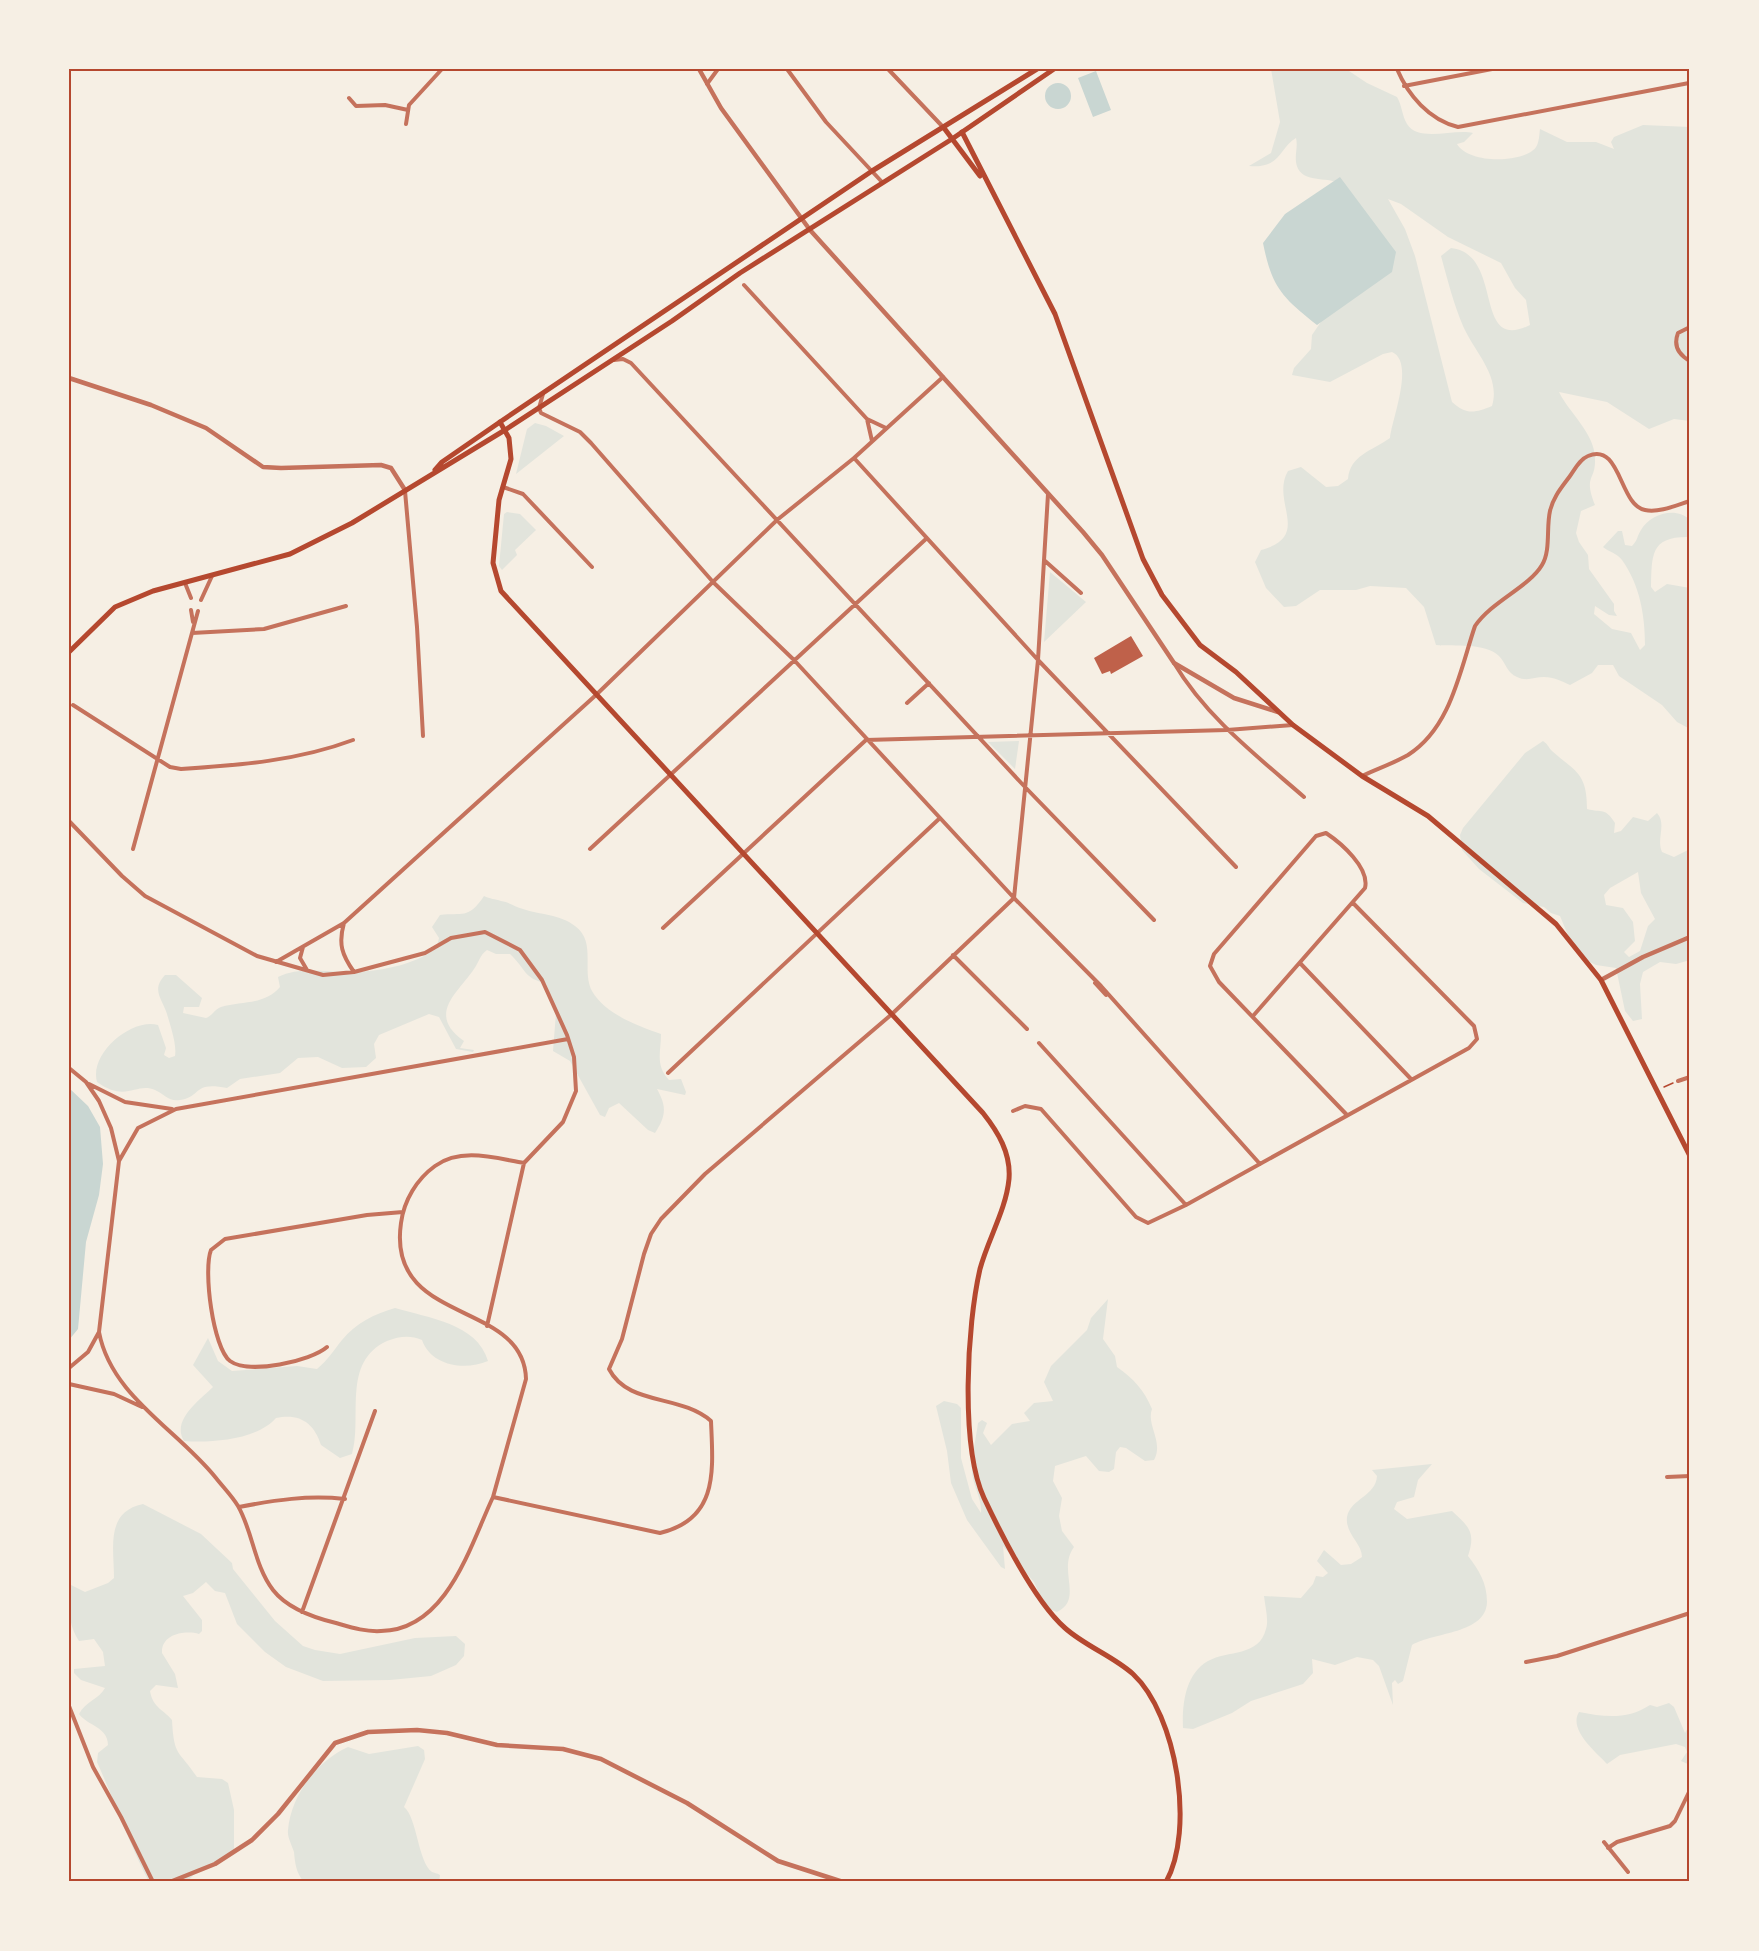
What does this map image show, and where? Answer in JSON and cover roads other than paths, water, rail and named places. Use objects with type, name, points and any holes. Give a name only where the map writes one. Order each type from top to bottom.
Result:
[{"type":"main road","points":[[433,472],[441,462],[872,171],[1037,69]]},
{"type":"main road","points":[[69,652],[115,607],[184,582],[290,554],[322,541],[505,430],[631,348],[740,273],[952,139],[1054,69]]},
{"type":"main road","points":[[944,128],[988,187]]},
{"type":"main road","points":[[962,132],[988,187],[1034,270],[1055,314],[1151,577],[1176,614],[1200,645],[1236,672],[1293,725],[1362,776],[1428,816],[1556,924],[1601,980],[1690,1156]]},
{"type":"main road","points":[[500,422],[509,438],[511,459],[499,500],[493,563],[501,591],[983,1113],[996,1130],[1005,1149],[1009,1179],[1006,1197],[985,1252],[975,1300],[971,1350],[970,1432],[975,1473],[984,1497],[1035,1593],[1065,1628],[1132,1673],[1148,1691],[1165,1728],[1173,1756],[1181,1819],[1179,1850],[1166,1882]]},
{"type":"street","points":[[406,124],[408,110],[415,95],[442,69]]},
{"type":"street","points":[[699,69],[707,84],[810,230],[1102,555],[1190,691],[1227,730],[1304,797]]},
{"type":"street","points":[[707,84],[718,69]]},
{"type":"street","points":[[787,69],[826,122],[882,182]]},
{"type":"street","points":[[888,69],[944,128]]},
{"type":"street","points":[[1397,69],[1404,86],[1424,108],[1444,123],[1465,127],[1689,83]]},
{"type":"street","points":[[1404,86],[1492,69]]},
{"type":"street","points":[[349,98],[356,106],[385,105],[408,110]]},
{"type":"street","points":[[744,285],[867,419],[872,441]]},
{"type":"street","points":[[1690,327],[1678,333],[1675,341],[1677,350],[1690,361]]},
{"type":"street","points":[[631,348],[631,363]]},
{"type":"street","points":[[612,360],[623,359],[631,363],[1025,787],[1154,920]]},
{"type":"street","points":[[276,962],[344,923],[596,695],[777,520],[854,458],[944,377]]},
{"type":"street","points":[[69,378],[151,405],[206,428],[263,467],[381,465],[391,468],[405,490],[417,627],[423,736]]},
{"type":"street","points":[[543,394],[539,408],[541,413],[580,432],[591,443],[713,582],[794,660],[866,740],[1107,995],[1260,1164]]},
{"type":"street","points":[[867,419],[876,421],[886,428]]},
{"type":"street","points":[[1362,776],[1408,755],[1426,741],[1441,721],[1474,626],[1484,613],[1542,566],[1546,552],[1549,513],[1554,498],[1587,456],[1596,454],[1607,457],[1614,464],[1628,496],[1634,504],[1644,510],[1656,510],[1690,501]]},
{"type":"street","points":[[854,458],[1038,660],[1236,867]]},
{"type":"street","points":[[503,487],[523,494],[592,567]]},
{"type":"street","points":[[493,1497],[660,1533],[676,1530],[697,1516],[713,1473],[711,1421],[698,1410],[639,1394],[623,1386],[616,1382],[609,1369],[622,1339],[651,1234],[661,1219],[705,1174],[892,1014],[1014,898],[1038,660],[1048,494]]},
{"type":"street","points":[[590,849],[927,538]]},
{"type":"street","points":[[1044,560],[1081,593]]},
{"type":"street","points":[[201,600],[212,576]]},
{"type":"street","points":[[184,582],[191,598]]},
{"type":"street","points":[[191,633],[264,629],[346,606]]},
{"type":"street","points":[[191,610],[193,626]]},
{"type":"street","points":[[133,849],[198,611]]},
{"type":"street","points":[[1174,663],[1234,698],[1278,712]]},
{"type":"street","points":[[907,703],[929,683]]},
{"type":"street","points":[[73,705],[170,768],[181,770],[309,754],[353,740]]},
{"type":"street","points":[[663,928],[866,740],[977,735],[1227,730],[1293,725]]},
{"type":"street","points":[[668,1073],[940,818]]},
{"type":"street","points":[[69,821],[122,876],[161,907],[218,933],[257,957],[322,975],[354,972],[425,953],[451,938],[485,932],[520,950],[542,980],[568,1039],[574,1057],[576,1091],[563,1122],[524,1163],[487,1326]]},
{"type":"street","points":[[1253,1016],[1365,888],[1367,879],[1364,870],[1330,836],[1320,834],[1214,954],[1210,966],[1213,975],[1347,1115]]},
{"type":"street","points":[[1013,1111],[1025,1106],[1041,1109],[1142,1221],[1156,1221],[1469,1048],[1477,1039],[1477,1034],[1461,1011],[1353,903]]},
{"type":"street","points":[[344,923],[341,938],[343,956],[354,972]]},
{"type":"street","points":[[1601,980],[1643,957],[1690,937]]},
{"type":"street","points":[[304,946],[300,958],[308,971]]},
{"type":"street","points":[[953,956],[1028,1029]]},
{"type":"street","points":[[1300,963],[1411,1079]]},
{"type":"street","points":[[119,1161],[138,1128],[176,1109],[568,1039]]},
{"type":"street","points":[[1039,1043],[1186,1205]]},
{"type":"street","points":[[69,1068],[86,1082],[125,1102],[176,1109]]},
{"type":"street","points":[[1678,1081],[1690,1077]]},
{"type":"street","points":[[86,1082],[106,1113],[119,1161],[99,1332],[103,1350],[113,1370],[144,1408],[184,1442],[239,1507],[266,1580],[274,1592],[302,1612],[360,1630],[381,1631],[405,1627],[422,1618],[439,1603],[463,1562],[493,1497],[526,1379],[526,1363],[515,1343],[435,1298],[419,1287],[409,1275],[400,1250],[403,1212],[417,1184],[430,1170],[448,1158],[477,1155],[524,1163]]},
{"type":"street","points":[[327,1347],[314,1357],[269,1365],[241,1366],[228,1359],[220,1346],[207,1269],[211,1250],[225,1239],[367,1215],[403,1212]]},
{"type":"street","points":[[69,1368],[88,1352],[99,1332]]},
{"type":"street","points":[[69,1384],[114,1394],[144,1408]]},
{"type":"street","points":[[302,1612],[345,1499],[375,1411]]},
{"type":"street","points":[[1667,1477],[1690,1476]]},
{"type":"street","points":[[239,1507],[297,1498],[345,1499]]},
{"type":"street","points":[[1526,1662],[1557,1656],[1690,1613]]},
{"type":"street","points":[[69,1706],[93,1767],[153,1882]]},
{"type":"street","points":[[170,1882],[215,1864],[252,1840],[288,1802],[335,1743],[368,1732],[417,1730],[447,1733],[497,1745],[563,1749],[601,1759],[687,1803],[778,1861],[843,1882]]},
{"type":"street","points":[[1608,1848],[1617,1842],[1670,1826],[1679,1815],[1690,1790]]},
{"type":"street","points":[[1604,1842],[1628,1872]]}]
